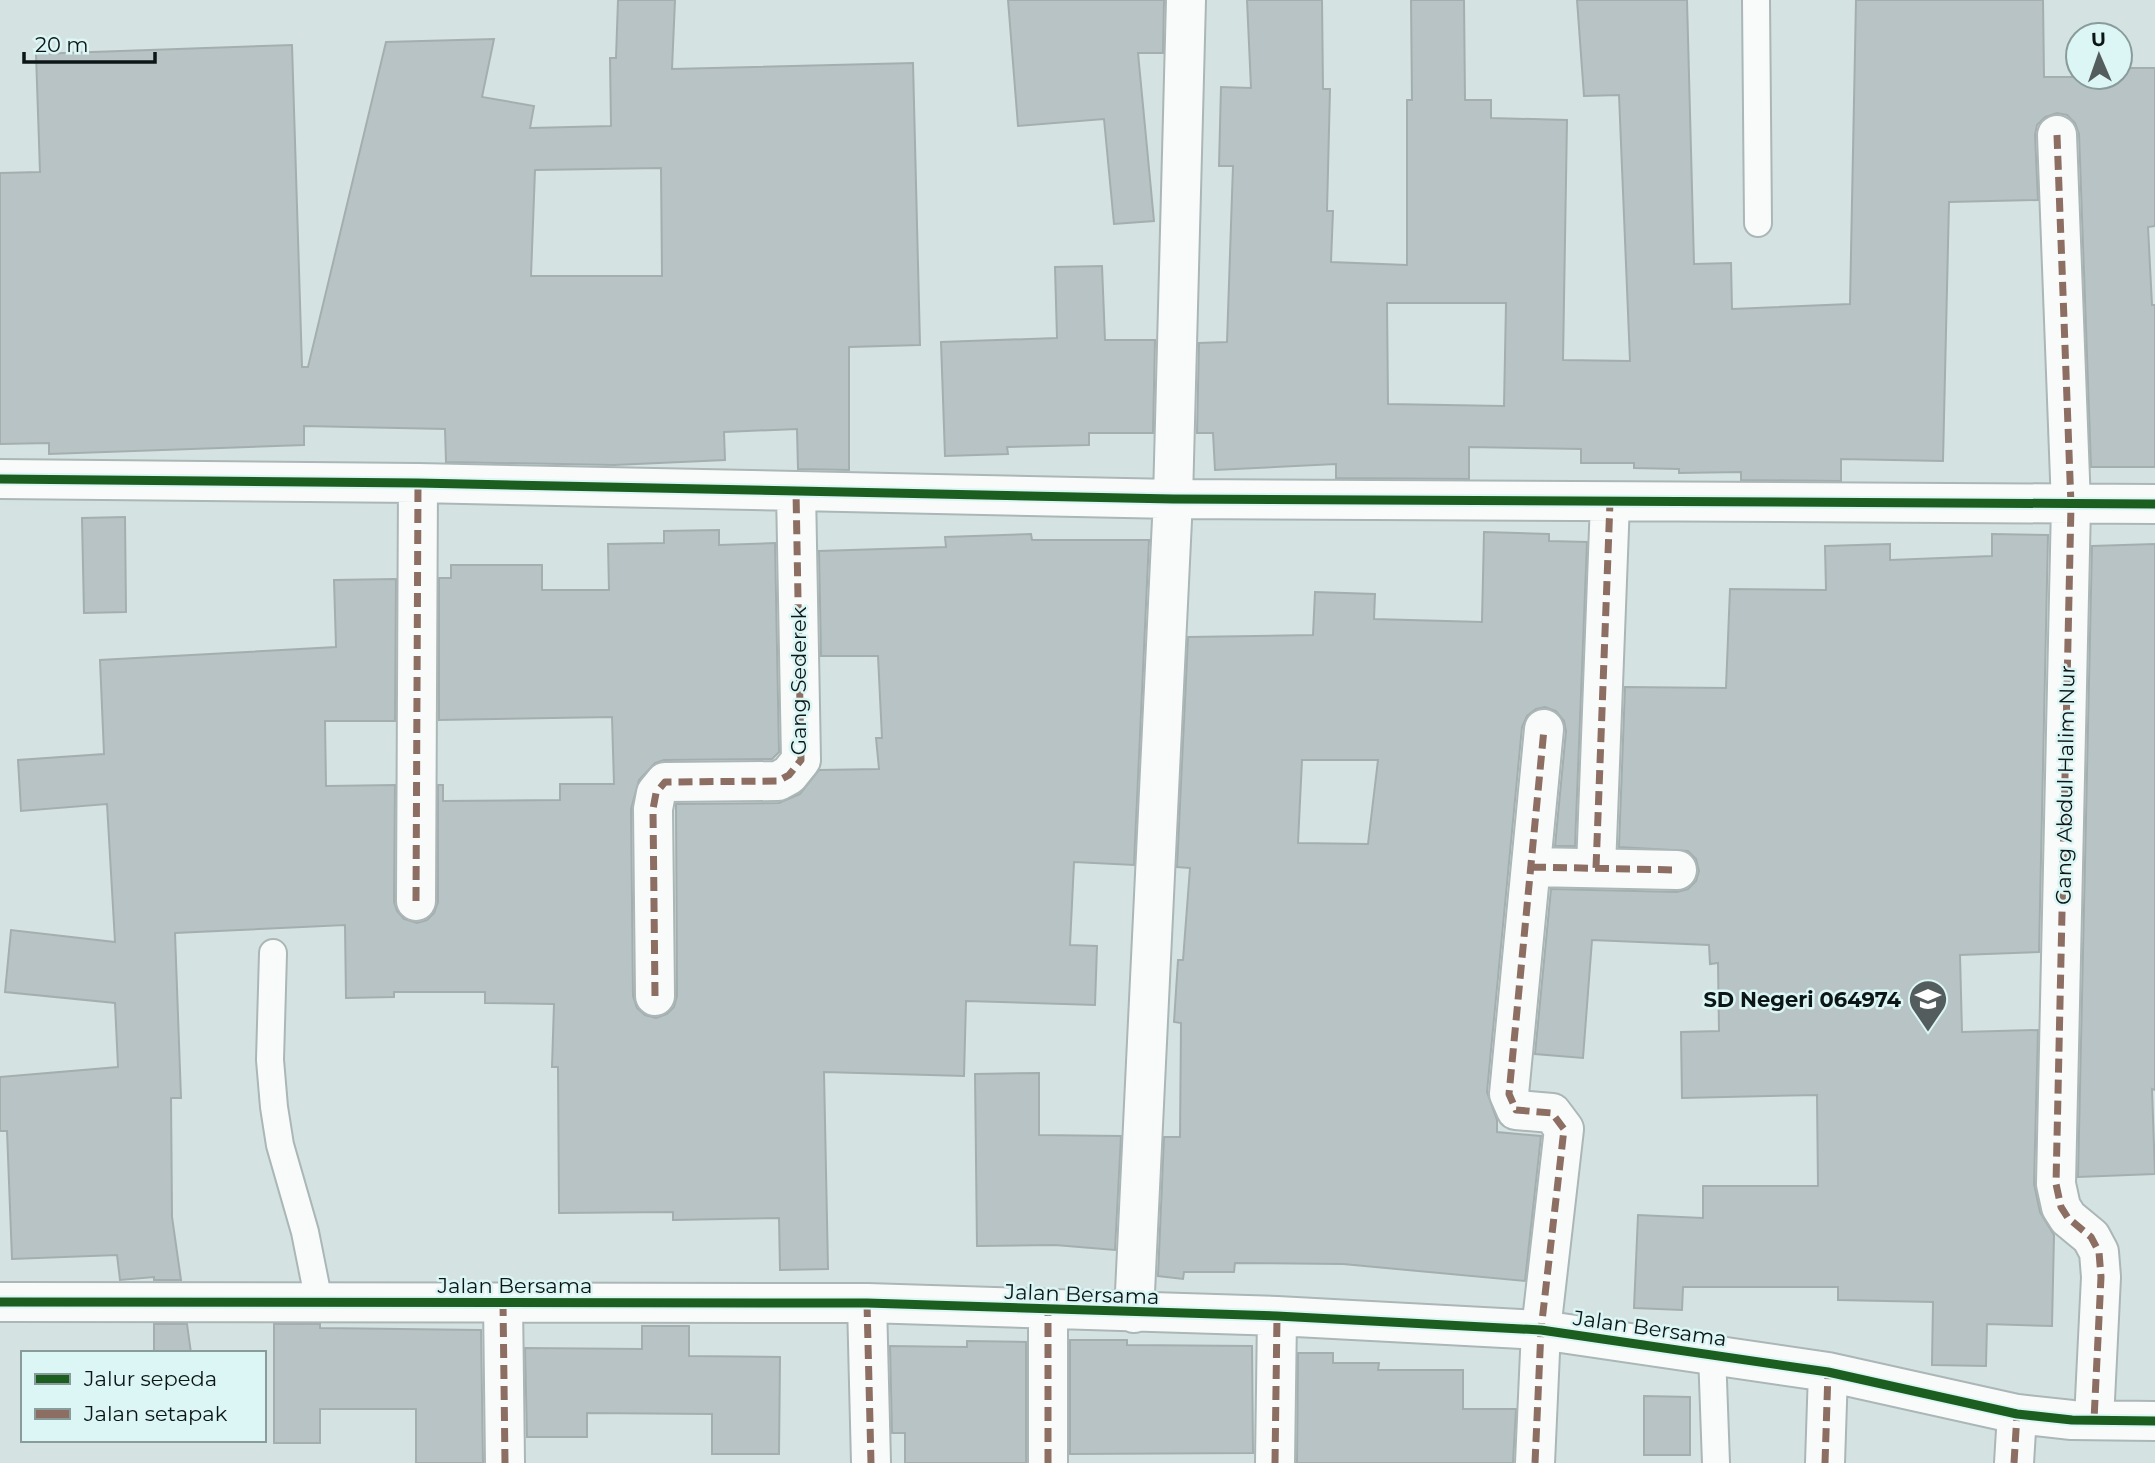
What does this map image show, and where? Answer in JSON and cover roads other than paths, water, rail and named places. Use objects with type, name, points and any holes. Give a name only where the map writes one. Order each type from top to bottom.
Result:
[{"type":"street","points":[[1134,1314],[1173,499],[1186,0]]},
{"type":"street","name":"Gang Abdul Halim Nur","points":[[2057,135],[2071,505],[2056,1184],[2061,1207],[2068,1218],[2091,1237],[2099,1252],[2101,1277],[2094,1420]]},
{"type":"street","points":[[0,479],[418,483],[1173,499],[2155,504]]},
{"type":"street","points":[[416,901],[418,483]]},
{"type":"street","name":"Gang Sederek","points":[[655,996],[653,809],[658,787],[665,782],[778,781],[789,775],[801,760],[796,491]]},
{"type":"street","points":[[1596,868],[1610,502]]},
{"type":"street","points":[[1535,1463],[1541,1330],[1563,1129],[1552,1113],[1516,1110],[1508,1094],[1544,729]]},
{"type":"street","points":[[1532,867],[1676,870]]},
{"type":"street","name":"Jalan Bersama","points":[[0,1302],[867,1303],[1277,1317],[1541,1330],[1828,1372],[2017,1413],[2094,1420],[2155,1420]]},
{"type":"street","points":[[503,1302],[505,1463]]},
{"type":"street","points":[[867,1303],[871,1463]]},
{"type":"street","points":[[1048,1310],[1048,1463]]},
{"type":"street","points":[[1275,1463],[1277,1317]]},
{"type":"street","points":[[1825,1463],[1828,1372]]},
{"type":"street","points":[[2014,1463],[2017,1413]]},
{"type":"lane","points":[[1756,0],[1758,223]]},
{"type":"lane","points":[[273,953],[270,1060],[274,1107],[280,1144],[305,1232],[319,1302]]},
{"type":"lane","points":[[1712,1353],[1716,1463]]},
{"type":"place","name":"SD Negeri 064974","points":[[1928,1033]]}]
